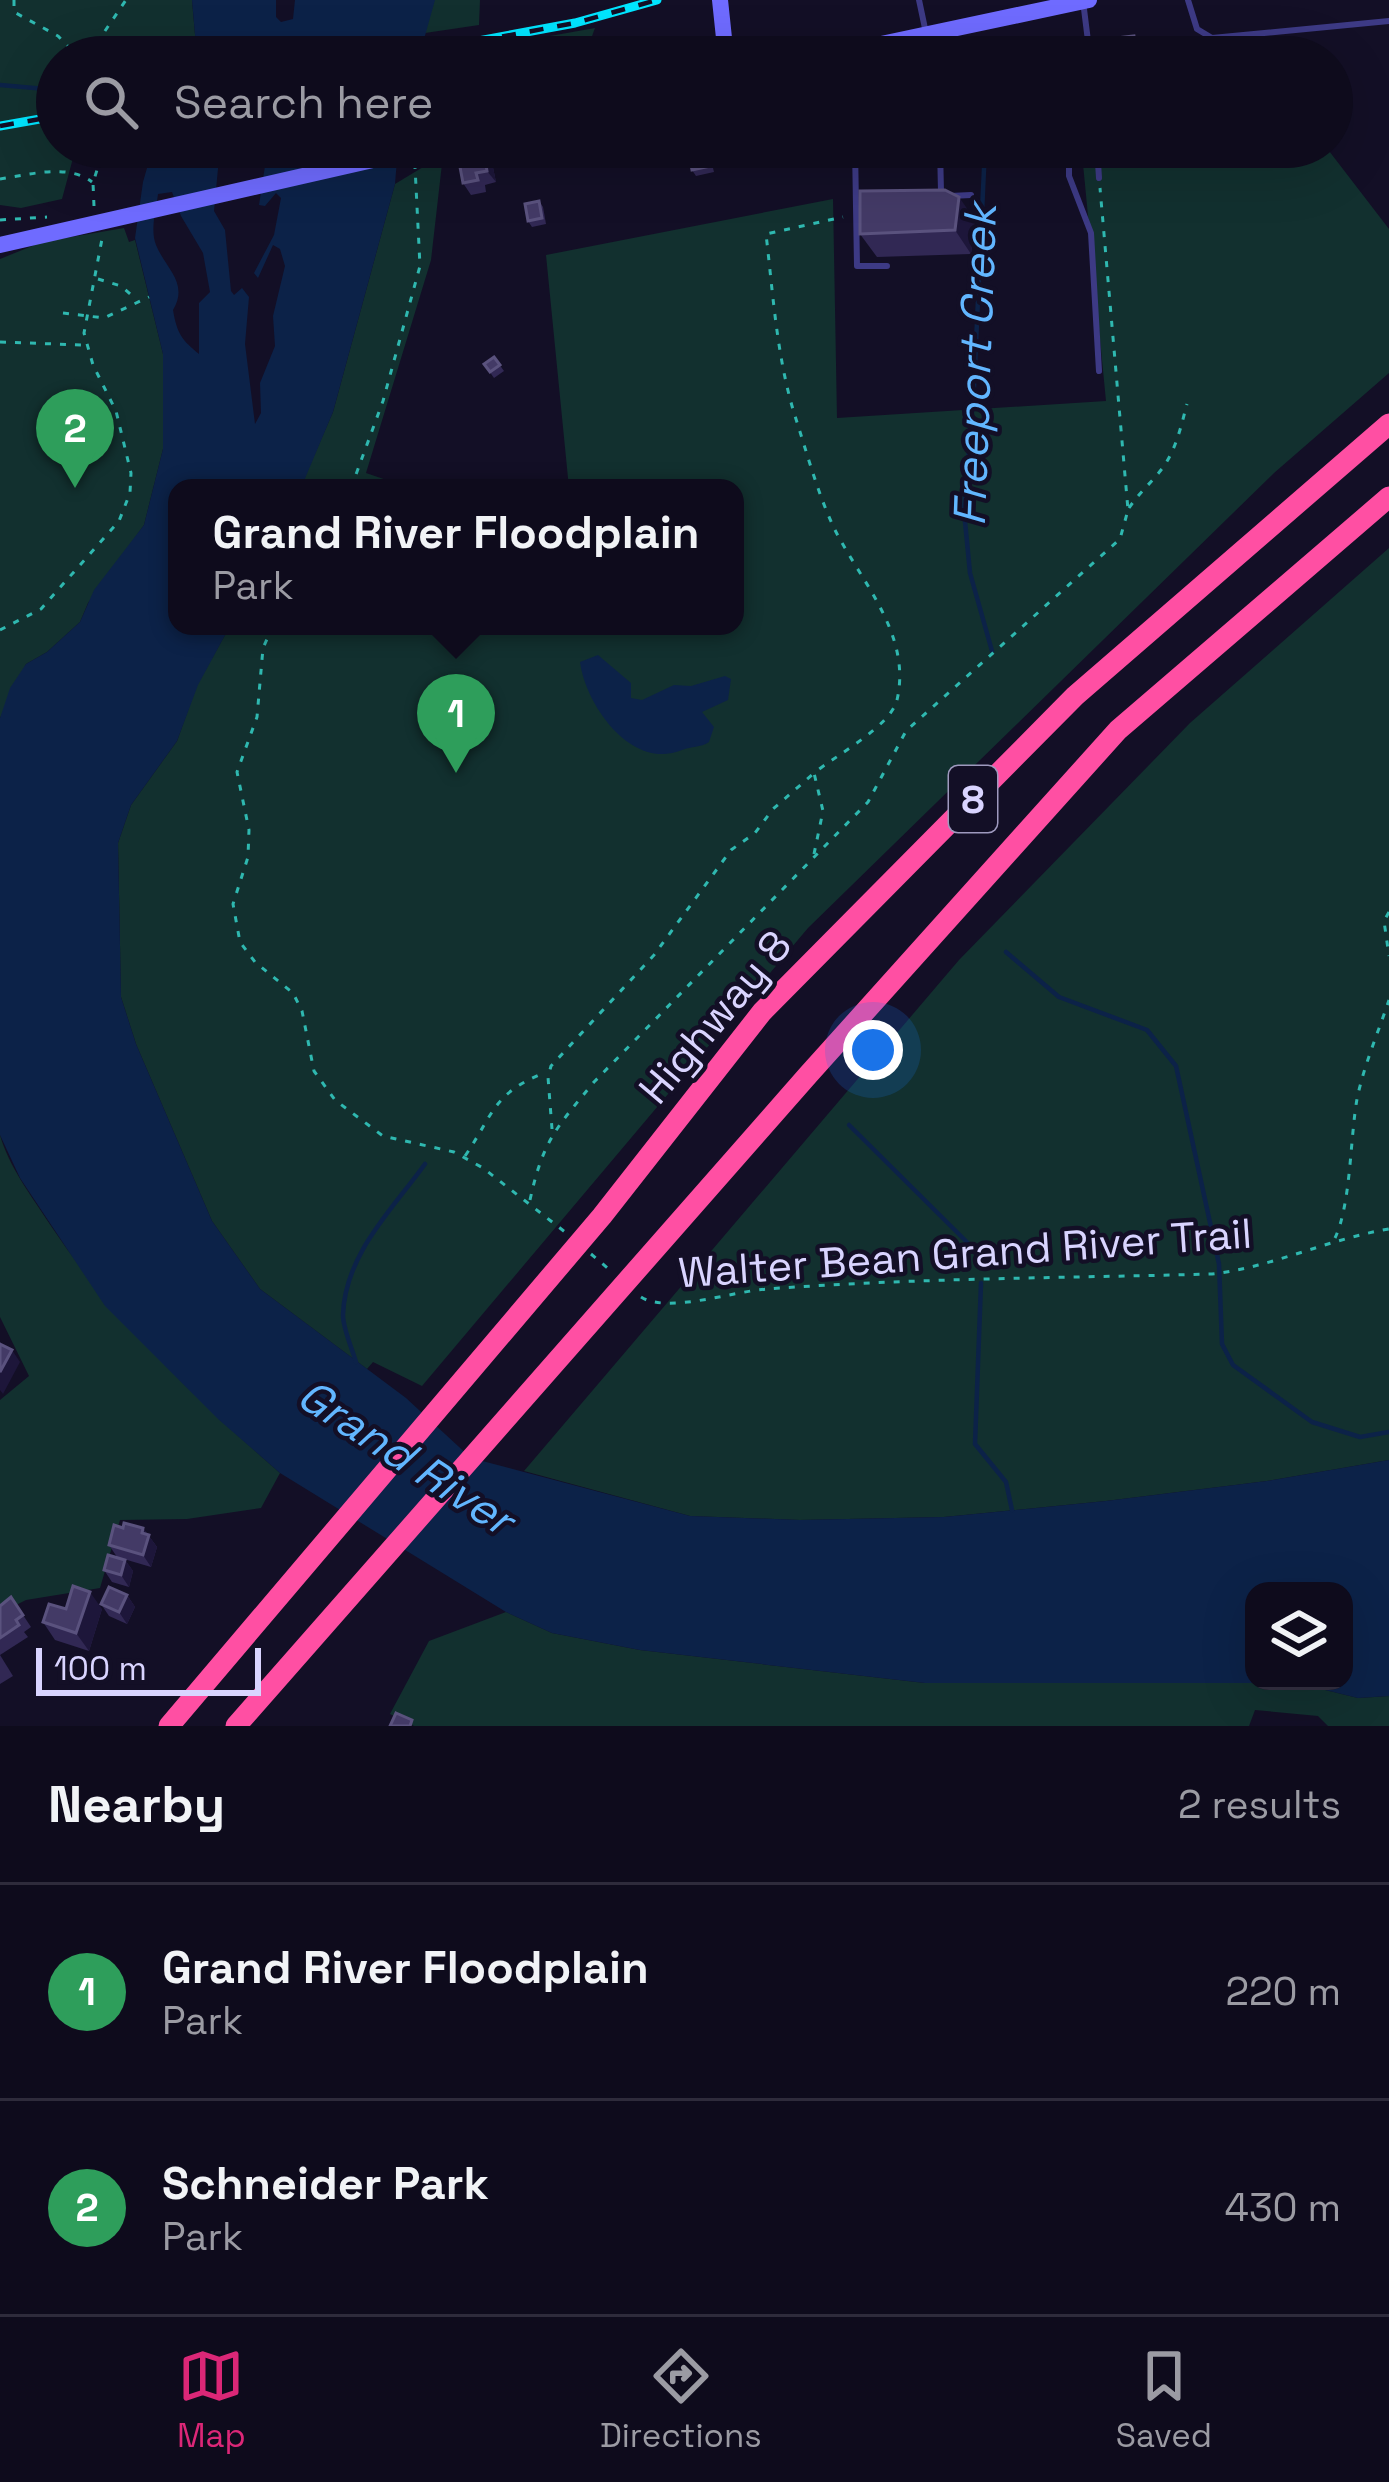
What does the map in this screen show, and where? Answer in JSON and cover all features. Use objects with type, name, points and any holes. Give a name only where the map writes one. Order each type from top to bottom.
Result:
[{"type":"highway","name":"Highway 8","points":[[170,1726],[602,1216],[762,1012],[1075,697],[1389,424]]},
{"type":"highway","name":"8","points":[[236,1726],[660,1241],[1118,730],[1389,497]]},
{"type":"main road","points":[[720,0],[724,36]]},
{"type":"main road","points":[[917,36],[1086,1]]},
{"type":"main road","points":[[0,245],[334,168]]},
{"type":"lane","points":[[919,0],[926,34]]},
{"type":"lane","points":[[1188,0],[1197,29],[1209,36]]},
{"type":"lane","points":[[1086,1],[1088,36]]},
{"type":"lane","points":[[1233,36],[1389,21]]},
{"type":"lane","points":[[855,168],[857,266],[887,266]]},
{"type":"lane","points":[[940,168],[941,196],[971,196]]},
{"type":"lane","points":[[1070,168],[1091,233],[1099,371]]},
{"type":"lane","points":[[1098,168],[1099,178]]},
{"type":"lane","points":[[856,197],[877,197]]},
{"type":"path","points":[[14,0],[14,12],[58,36]]},
{"type":"path","points":[[101,36],[125,0]]},
{"type":"path","points":[[95,216],[93,183],[98,168]]},
{"type":"path","points":[[354,479],[383,401],[420,266],[415,170]]},
{"type":"path","points":[[0,179],[65,172],[81,174],[93,183]]},
{"type":"path","points":[[530,1201],[542,1151],[594,1082],[868,802],[906,731],[1114,547],[1124,530],[1128,510],[1099,178]]},
{"type":"path","points":[[464,1157],[493,1106],[521,1082],[548,1071],[654,955],[730,850],[755,833],[773,809],[814,772],[863,737],[897,701],[897,662],[888,618],[834,527],[793,410],[766,234],[856,214]]},
{"type":"path","points":[[0,220],[51,217]]},
{"type":"path","points":[[0,629],[41,608],[112,530],[127,504],[131,473],[122,434],[111,394],[86,344],[84,318],[102,238]]},
{"type":"path","points":[[96,279],[121,286],[137,301]]},
{"type":"path","points":[[63,314],[84,318],[119,313],[149,297]]},
{"type":"path","points":[[0,342],[86,344]]},
{"type":"path","points":[[1128,510],[1176,444],[1187,404]]},
{"type":"path","points":[[268,635],[262,648],[257,717],[237,772],[249,830],[248,857],[233,904],[240,942],[255,962],[293,993],[302,1011],[314,1071],[335,1100],[383,1136],[464,1157],[530,1201],[611,1272]]},
{"type":"path","points":[[814,772],[823,811],[814,857]]},
{"type":"path","points":[[1389,912],[1384,921],[1389,956]]},
{"type":"path","points":[[1334,1240],[1345,1207],[1364,1070],[1389,1000]]},
{"type":"path","points":[[548,1071],[552,1134]]},
{"type":"path","name":"Walter Bean Grand River Trail","points":[[628,1286],[645,1301],[661,1305],[791,1287],[1212,1274],[1389,1229]]},
{"type":"green space","points":[[0,0],[192,0],[195,36],[36,36],[36,168],[70,168],[62,199],[21,208],[0,205]]},
{"type":"green space","points":[[432,0],[480,0],[479,25],[425,33]]},
{"type":"green space","points":[[595,28],[592,36],[550,36]]},
{"type":"green space","points":[[421,168],[442,168],[431,260],[366,473],[384,479],[304,479],[333,412],[395,184]]},
{"type":"green space","points":[[1083,168],[1342,168],[1389,229],[1389,373],[1274,473],[808,928],[422,1386],[373,1362],[367,1369],[260,1289],[212,1221],[136,1044],[121,997],[118,843],[131,805],[177,741],[197,685],[225,635],[744,635],[744,479],[568,479],[546,255],[833,199],[837,418],[1106,401]]},
{"type":"green space","points":[[124,228],[129,242],[135,240],[163,354],[163,449],[144,525],[88,603],[80,622],[26,664],[0,718],[0,259],[42,242]]},
{"type":"green space","points":[[1389,548],[1389,1460],[1106,1501],[944,1517],[800,1520],[690,1516],[524,1471],[959,960],[1190,723]]},
{"type":"green space","points":[[0,1135],[28,1191],[100,1292],[185,1386],[280,1473],[261,1508],[187,1519],[120,1520],[100,1588],[26,1600],[0,1613],[0,1400],[29,1376],[0,1317]]},
{"type":"green space","points":[[506,1612],[552,1633],[640,1650],[925,1683],[1245,1683],[1245,1690],[1389,1696],[1389,1726],[1328,1726],[1318,1716],[1255,1710],[1249,1726],[414,1726],[390,1714],[429,1641]]},
{"type":"water","points":[[192,0],[276,0],[276,17],[281,22],[293,19],[295,0],[435,0],[425,36],[195,36]]},
{"type":"water","name":"Grand River","points":[[147,168],[218,168],[214,211],[225,230],[231,291],[234,295],[242,288],[249,297],[245,344],[255,424],[261,413],[260,383],[275,346],[273,316],[285,266],[280,249],[273,245],[258,278],[254,273],[274,235],[281,198],[276,193],[265,206],[259,205],[265,168],[396,168],[333,412],[305,479],[168,479],[168,635],[225,635],[198,685],[177,741],[131,805],[118,843],[121,997],[136,1044],[212,1221],[260,1289],[406,1398],[471,1458],[690,1516],[944,1517],[1267,1481],[1389,1460],[1389,1696],[1358,1698],[1325,1690],[1353,1690],[1353,1582],[1245,1582],[1245,1683],[925,1683],[640,1650],[552,1633],[506,1612],[280,1473],[218,1419],[105,1306],[20,1178],[0,1135],[0,718],[10,688],[26,664],[80,622],[94,590],[144,525],[163,449],[163,354],[135,238]],"holes":[[[172,192],[203,253],[210,292],[199,303],[199,354],[179,331],[173,310],[177,284],[154,239],[158,194]]]},
{"type":"water","points":[[598,655],[631,683],[631,698],[642,700],[674,685],[691,686],[725,676],[731,679],[728,700],[702,712],[714,727],[709,742],[664,754],[629,743],[602,715],[584,679],[580,662]]},
{"type":"building","points":[[460,168],[486,168],[476,173],[478,180],[463,183]]},
{"type":"building","points":[[945,190],[959,197],[955,230],[860,234],[860,191]]},
{"type":"building","points":[[539,201],[542,218],[528,221],[525,204]]},
{"type":"building","points":[[494,357],[500,365],[490,372],[484,364]]},
{"type":"building","points":[[0,1344],[12,1350],[0,1372]]},
{"type":"building","points":[[124,1523],[143,1528],[142,1533],[149,1535],[143,1555],[109,1545],[114,1525],[123,1528]]},
{"type":"building","points":[[108,1555],[125,1560],[121,1575],[104,1570]]},
{"type":"building","points":[[73,1586],[90,1592],[76,1633],[43,1622],[49,1604],[66,1609]]},
{"type":"building","points":[[109,1587],[127,1595],[119,1612],[101,1604]]},
{"type":"building","points":[[11,1597],[23,1615],[16,1620],[19,1625],[0,1638],[0,1606]]},
{"type":"building","points":[[396,1713],[412,1720],[410,1726],[390,1726]]},
{"type":"waterway","points":[[0,85],[36,88]]},
{"type":"waterway","name":"Freeport Creek","points":[[984,168],[964,511],[970,573],[992,651]]},
{"type":"waterway","name":"Freeport Creek","points":[[1006,952],[1059,997],[1147,1030],[1176,1066],[1219,1264],[1222,1344],[1233,1365],[1312,1422],[1360,1437],[1389,1432]]},
{"type":"waterway","points":[[849,1125],[982,1257],[981,1267]]},
{"type":"waterway","points":[[356,1362],[343,1315],[352,1272],[372,1234],[425,1164]]},
{"type":"waterway","points":[[981,1283],[975,1444],[1006,1482],[1012,1510]]},
{"type":"railway","points":[[505,36],[657,0]]},
{"type":"railway","points":[[0,126],[36,120]]},
{"type":"place","name":"Schneider Park","points":[[75,488]]},
{"type":"place","name":"Grand River Floodplain","points":[[456,773]]}]
